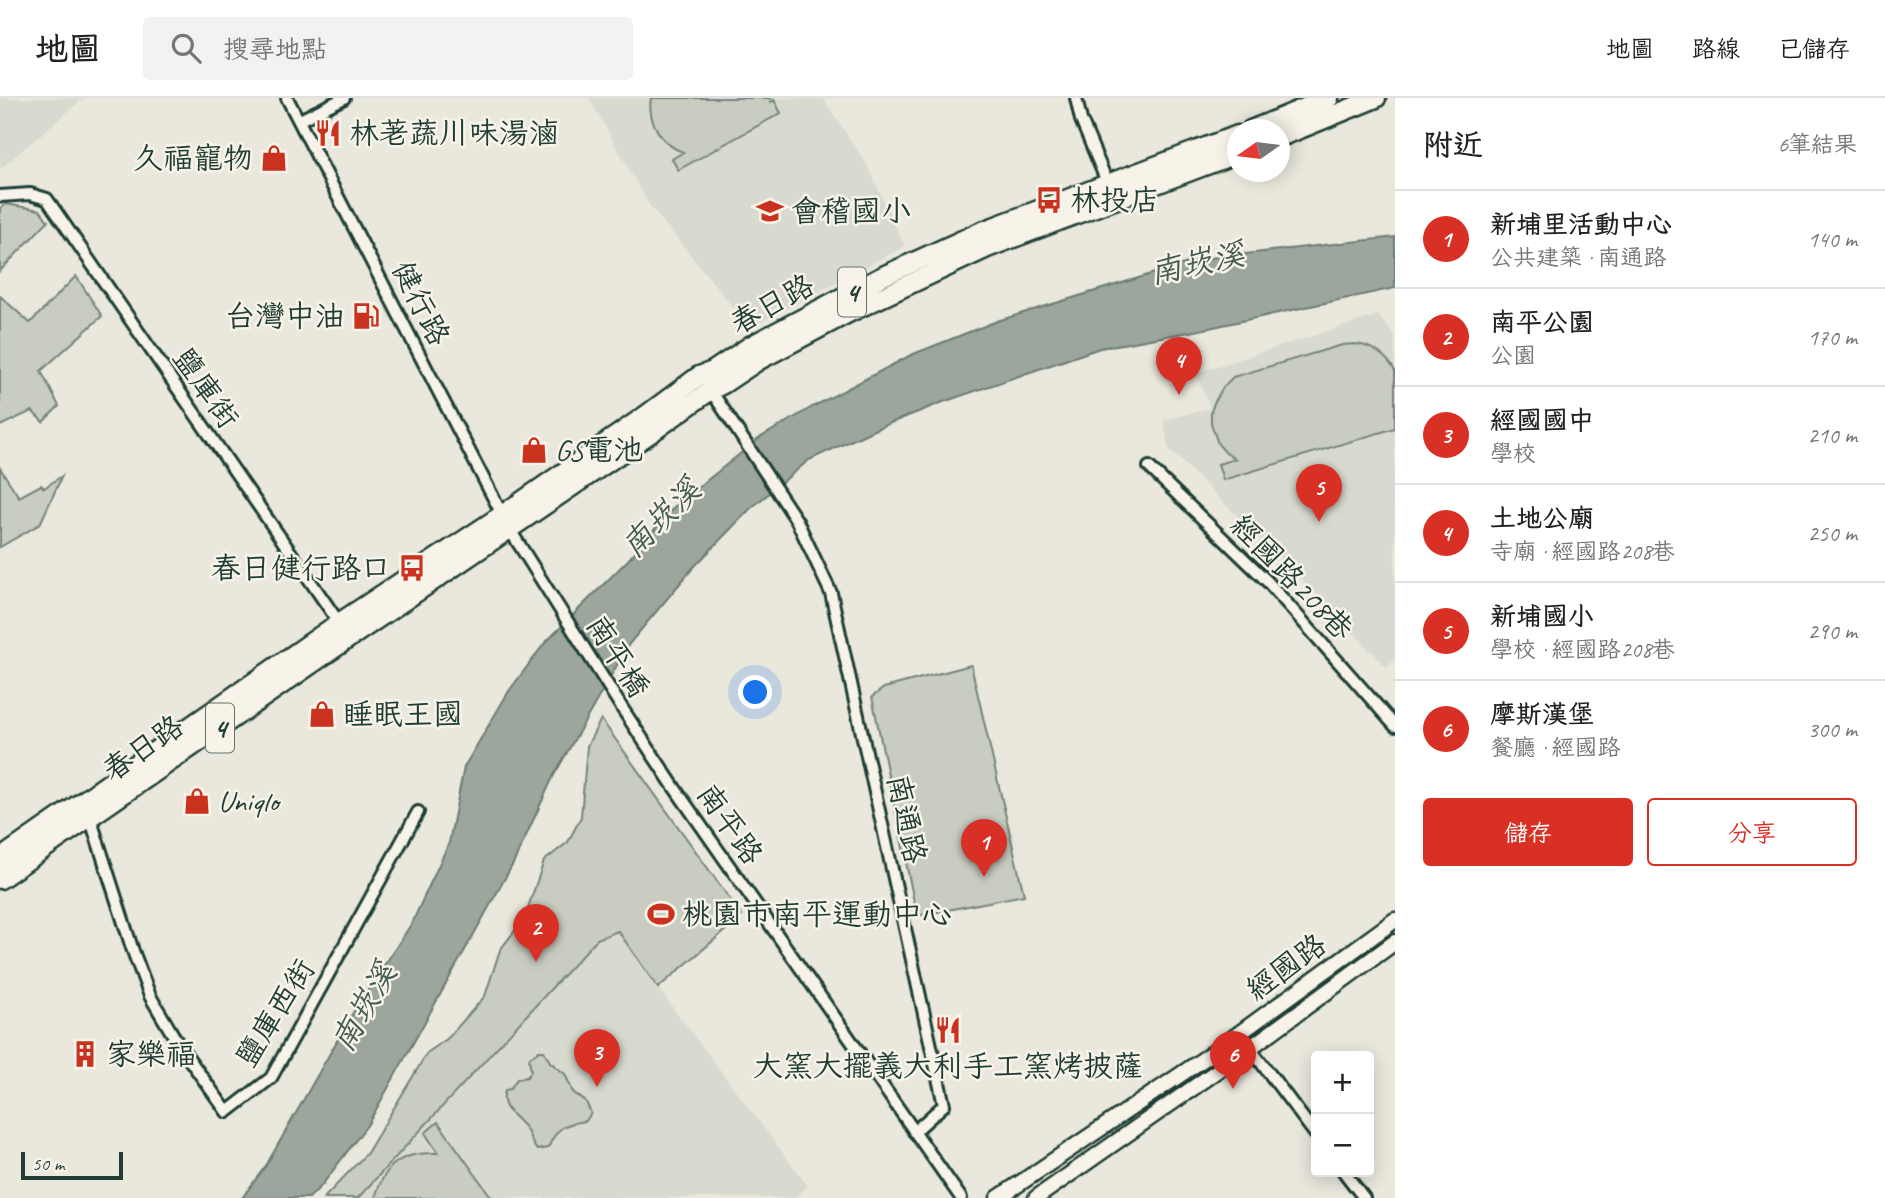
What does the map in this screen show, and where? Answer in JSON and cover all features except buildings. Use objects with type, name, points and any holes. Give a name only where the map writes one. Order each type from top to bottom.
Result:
[{"type":"main road","points":[[1278,119],[1329,98]]},
{"type":"main road","points":[[1290,132],[1376,98]]},
{"type":"main road","name":"春日路","points":[[0,879],[339,622],[410,575],[506,523],[655,430],[705,383],[713,371],[750,346],[892,272],[980,232],[1227,139]]},
{"type":"main road","name":"春日路","points":[[705,383],[723,384],[759,360],[850,312],[975,254],[1227,157]]},
{"type":"main road","name":"春日路","points":[[0,859],[88,810],[387,614],[506,523]]},
{"type":"street","name":"健行路","points":[[287,98],[506,523]]},
{"type":"street","points":[[300,120],[344,98]]},
{"type":"street","points":[[1076,98],[1081,120],[1115,201]]},
{"type":"street","name":"鹽庫街","points":[[3,195],[30,194],[47,199],[349,638]]},
{"type":"street","name":"南通路","points":[[705,383],[791,511],[831,593],[944,1105],[914,1132]]},
{"type":"street","name":"經國路208巷","points":[[1149,467],[1268,582],[1395,726]]},
{"type":"street","name":"南平橋","points":[[506,523],[674,787]]},
{"type":"street","name":"南平路","points":[[674,787],[961,1198]]},
{"type":"street","name":"鹽庫西街","points":[[88,810],[150,996],[179,1045],[227,1112],[271,1078],[418,812]]},
{"type":"street","name":"經國路","points":[[998,1198],[1211,1054],[1395,920]]},
{"type":"street","name":"經國路","points":[[1036,1198],[1250,1048],[1395,942]]},
{"type":"street","points":[[1250,1048],[1311,1128]]},
{"type":"street","points":[[1348,1177],[1364,1198]]},
{"type":"shaded area","points":[[0,98],[84,98],[0,169]]},
{"type":"shaded area","name":"會稽國小","points":[[589,98],[823,98],[867,165],[905,246],[750,328],[649,205]]},
{"type":"shaded area","points":[[651,98],[770,98],[781,113],[678,170],[672,159],[683,152],[668,144],[657,131],[651,115]]},
{"type":"shaded area","points":[[6,204],[40,210],[48,221],[0,271],[0,208]]},
{"type":"shaded area","points":[[76,276],[102,316],[41,371],[59,406],[43,422],[32,411],[0,426],[0,296],[30,323]]},
{"type":"shaded area","points":[[1378,315],[1395,337],[1395,660],[1386,667],[1168,448],[1164,420],[1210,408],[1196,373]]},
{"type":"shaded area","points":[[1355,344],[1379,352],[1395,371],[1395,428],[1223,480],[1218,464],[1235,459],[1218,444],[1211,423],[1211,412],[1223,387],[1233,377],[1342,345]]},
{"type":"shaded area","points":[[0,468],[19,497],[41,485],[44,488],[62,476],[40,524],[0,547]]},
{"type":"shaded area","points":[[971,665],[1024,895],[917,916],[872,697],[884,688]]},
{"type":"shaded area","points":[[601,719],[742,916],[658,988],[618,931],[597,939],[358,1198],[324,1198],[367,1153],[427,1053],[448,1038],[485,996],[500,950],[524,919],[544,861],[568,842],[581,817],[587,746]]},
{"type":"shaded area","points":[[618,930],[658,988],[808,1186],[794,1198],[358,1198],[597,939]]},
{"type":"shaded area","points":[[539,1051],[544,1051],[550,1062],[565,1074],[573,1092],[586,1102],[591,1113],[586,1121],[562,1128],[548,1148],[537,1150],[526,1129],[509,1112],[504,1097],[505,1090],[510,1089],[517,1079],[527,1077],[531,1071],[529,1058]]},
{"type":"shaded area","points":[[438,1122],[492,1198],[375,1198],[384,1176],[397,1162],[414,1155],[438,1153],[425,1133]]},
{"type":"water","name":"南崁溪","points":[[1395,237],[1395,288],[1195,331],[1100,348],[943,402],[878,428],[809,460],[750,509],[692,569],[629,644],[553,777],[514,862],[368,1124],[309,1198],[242,1198],[267,1164],[354,1011],[412,923],[449,843],[464,767],[509,691],[544,644],[628,560],[675,506],[761,437],[814,406],[911,355],[997,321],[1201,259]]},
{"type":"place","name":"林荖蔬川味湯滷","points":[[328,133]]},
{"type":"place","name":"久福寵物","points":[[274,158]]},
{"type":"place","name":"林投店","points":[[1049,200]]},
{"type":"place","name":"會稽國小","points":[[770,211]]},
{"type":"place","name":"台灣中油","points":[[366,316]]},
{"type":"place","name":"土地公廟","points":[[1179,395]]},
{"type":"place","name":"GS電池","points":[[534,450]]},
{"type":"place","name":"新埔國小","points":[[1319,522]]},
{"type":"place","name":"春日健行路口","points":[[412,568]]},
{"type":"place","name":"睡眠王國","points":[[322,714]]},
{"type":"place","name":"Uniqlo","points":[[197,801]]},
{"type":"place","name":"新埔里活動中心","points":[[984,877]]},
{"type":"place","name":"桃園市南平運動中心","points":[[661,914]]},
{"type":"place","name":"南平公園","points":[[536,962]]},
{"type":"place","name":"大窯大擺義大利手工窯烤披薩","points":[[948,1030]]},
{"type":"place","name":"家樂福","points":[[85,1054]]},
{"type":"place","name":"經國國中","points":[[597,1087]]},
{"type":"place","name":"摩斯漢堡","points":[[1233,1089]]}]
